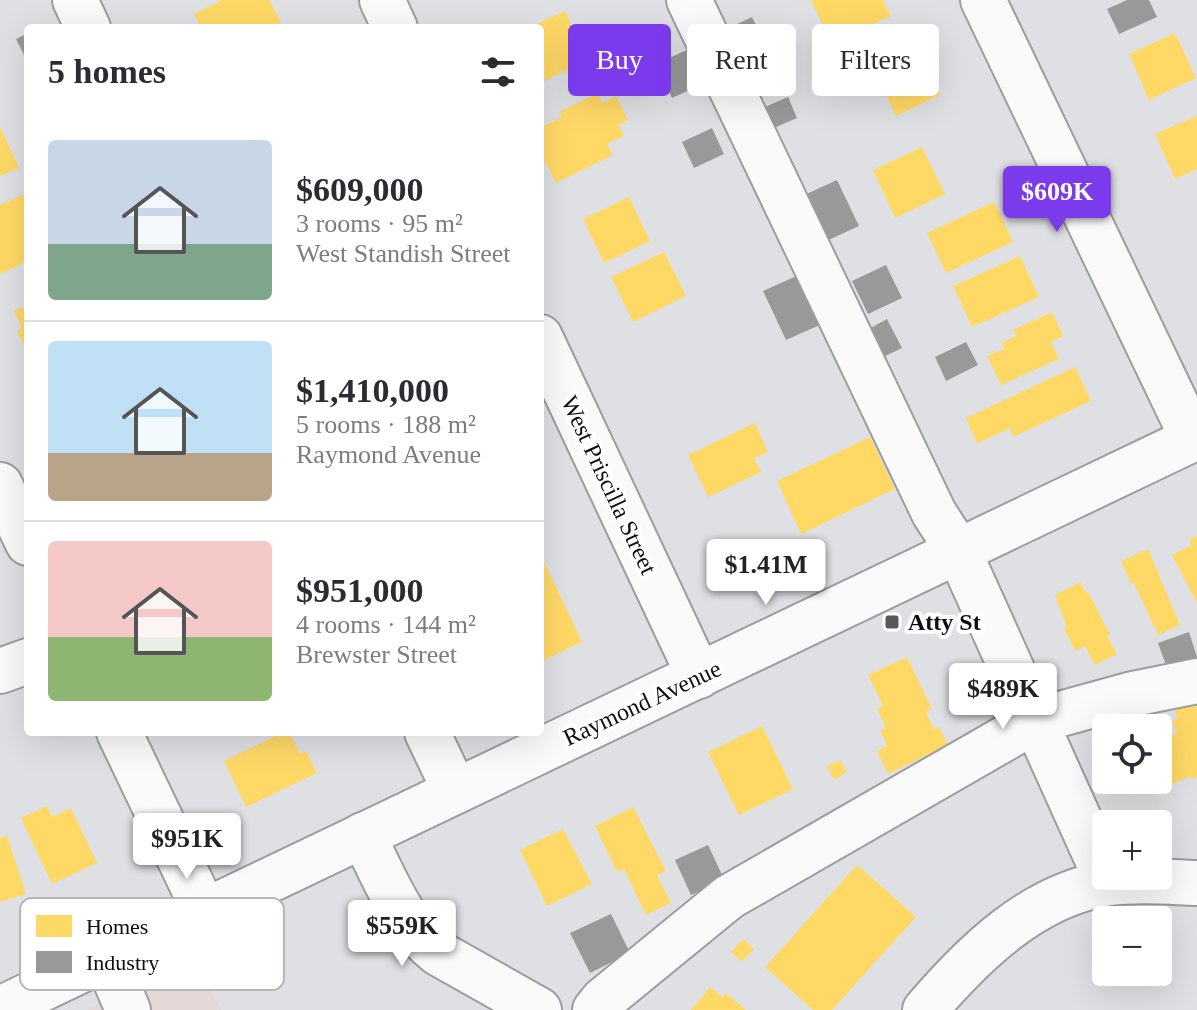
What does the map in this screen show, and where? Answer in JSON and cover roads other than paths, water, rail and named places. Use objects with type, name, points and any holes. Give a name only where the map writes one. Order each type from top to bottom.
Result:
[{"type":"street","points":[[75,0],[86,24]]},
{"type":"street","points":[[382,0],[393,24]]},
{"type":"street","points":[[689,0],[934,513],[959,552],[1092,847]]},
{"type":"street","points":[[983,0],[1195,438]]},
{"type":"street","name":"West Priscilla Street","points":[[544,346],[699,676]]},
{"type":"street","name":"Raymond Avenue","points":[[229,898],[1195,438]]},
{"type":"street","points":[[0,485],[24,535]]},
{"type":"street","points":[[0,671],[24,662]]},
{"type":"street","points":[[595,1010],[603,1000],[729,897],[1035,721],[1133,694],[1197,681]]},
{"type":"street","points":[[121,736],[198,898]]},
{"type":"street","points":[[429,736],[455,791]]},
{"type":"street","points":[[363,835],[387,883],[425,943],[539,1010]]},
{"type":"street","points":[[1172,883],[1197,883]]},
{"type":"street","points":[[925,1010],[984,947],[1022,918],[1058,899],[1092,888]]},
{"type":"street","points":[[120,990],[128,1010]]},
{"type":"street","name":"Raymond Avenue","points":[[0,1009],[20,992]]},
{"type":"place","name":"Atty St","points":[[892,622]]}]
